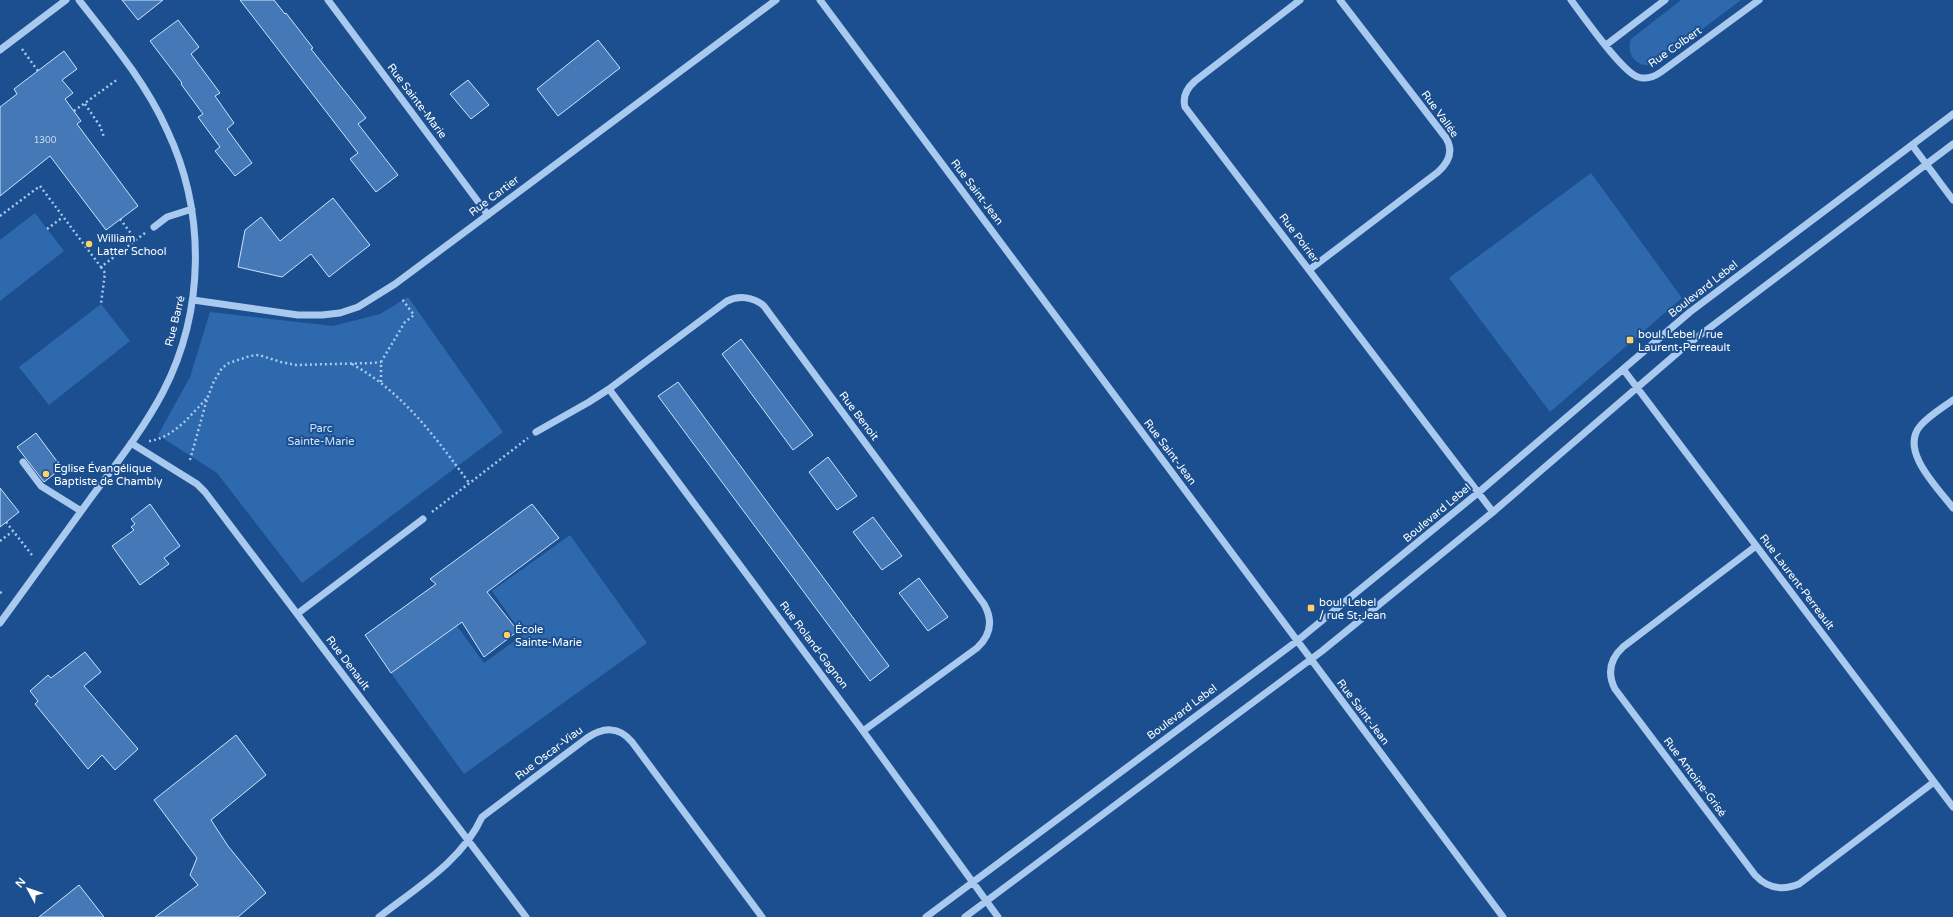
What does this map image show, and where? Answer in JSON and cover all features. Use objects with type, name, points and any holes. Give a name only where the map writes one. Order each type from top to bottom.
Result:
[{"type":"street","points":[[0,50],[66,0]]},
{"type":"street","name":"Rue Barré","points":[[0,623],[131,443],[158,400],[170,377],[188,326],[193,300],[196,260],[192,209],[180,161],[159,114],[144,88],[79,0]]},
{"type":"street","name":"Rue Sainte-Marie","points":[[328,0],[488,215]]},
{"type":"street","name":"Rue Cartier","points":[[193,300],[298,315],[340,313],[358,307],[376,297],[488,215],[776,0]]},
{"type":"street","name":"Rue Saint-Jean","points":[[820,0],[1502,917]]},
{"type":"street","name":"Rue Poirier","points":[[1300,0],[1194,81],[1186,92],[1184,100],[1186,107],[1493,512]]},
{"type":"street","name":"Rue Vallée","points":[[1309,270],[1438,172],[1447,162],[1451,150],[1446,138],[1340,0]]},
{"type":"street","name":"Rue Colbert","points":[[1571,0],[1606,45],[1631,73],[1637,77],[1651,78],[1662,72],[1759,0]]},
{"type":"street","points":[[1606,45],[1665,0]]},
{"type":"street","name":"Boulevard Lebel","points":[[926,917],[972,881],[1297,640],[1479,492],[1696,307],[1953,114]]},
{"type":"street","points":[[965,917],[1311,660],[1493,512],[1705,331],[1953,144]]},
{"type":"street","points":[[1912,145],[1953,200]]},
{"type":"street","points":[[154,227],[167,217],[192,209]]},
{"type":"street","name":"Rue Benoit","points":[[536,432],[590,402],[732,298],[750,298],[764,306],[984,604],[990,619],[988,634],[977,648],[864,731]]},
{"type":"street","name":"Rue Laurent-Perreault","points":[[1623,369],[1953,807]]},
{"type":"street","name":"Rue Roland-Gagnon","points":[[609,389],[864,731],[998,917]]},
{"type":"street","points":[[1953,400],[1920,425],[1915,434],[1914,444],[1915,454],[1920,464],[1953,508]]},
{"type":"street","name":"Rue Denault","points":[[131,443],[197,484],[205,492],[526,917]]},
{"type":"street","points":[[23,462],[41,486],[81,511]]},
{"type":"street","points":[[297,614],[423,519]]},
{"type":"street","name":"Rue Antoine-Grisé","points":[[1756,546],[1623,647],[1616,653],[1610,666],[1610,676],[1615,689],[1750,869],[1760,881],[1775,888],[1784,888],[1799,884],[1934,782]]},
{"type":"street","name":"Rue Oscar-Viau","points":[[379,917],[451,861],[468,839],[482,817],[587,738],[604,729],[616,730],[625,734],[632,742],[762,917]]},
{"type":"path","points":[[22,49],[38,71]]},
{"type":"path","points":[[74,111],[118,79]]},
{"type":"path","points":[[85,104],[100,126],[104,137]]},
{"type":"path","points":[[0,216],[40,186],[106,273],[101,304]]},
{"type":"path","points":[[48,229],[63,217]]},
{"type":"path","points":[[120,219],[136,240]]},
{"type":"path","points":[[101,267],[154,227]]},
{"type":"path","points":[[380,382],[381,362],[405,322],[414,315],[402,299]]},
{"type":"path","points":[[190,460],[207,399],[214,381],[222,368],[234,361],[258,355],[296,365],[381,362]]},
{"type":"path","points":[[349,363],[380,382],[423,421],[470,484]]},
{"type":"path","points":[[158,440],[181,426],[207,399]]},
{"type":"path","points":[[423,519],[536,432]]},
{"type":"path","points":[[6,522],[32,554]]},
{"type":"path","points":[[0,541],[13,531]]},
{"type":"green space","points":[[1681,0],[1741,0],[1656,64],[1644,65],[1639,63],[1632,56],[1630,51],[1631,39]]},
{"type":"green space","points":[[1591,173],[1682,298],[1550,412],[1449,278]]},
{"type":"green space","points":[[35,213],[64,251],[0,301],[0,240]]},
{"type":"green space","name":"Parc Sainte-Marie","points":[[408,297],[503,432],[302,583],[217,473],[158,435],[190,377],[210,312],[333,326],[380,314]]},
{"type":"green space","points":[[101,304],[130,341],[49,405],[19,367]]},
{"type":"green space","points":[[570,535],[647,643],[464,774],[391,673],[457,626],[484,663],[523,635],[492,591]]},
{"type":"building","points":[[122,0],[163,0],[138,20]]},
{"type":"building","points":[[240,0],[274,0],[285,14],[286,13],[313,48],[311,49],[366,118],[358,124],[398,175],[376,192],[350,159],[358,153]]},
{"type":"building","points":[[178,20],[199,47],[191,54],[220,93],[215,96],[234,123],[227,129],[252,163],[235,176],[215,151],[220,147],[198,117],[203,114],[181,84],[182,83],[150,41]]},
{"type":"building","points":[[598,40],[620,68],[558,116],[537,89]]},
{"type":"building","points":[[64,51],[77,69],[62,80],[73,93],[65,99],[81,121],[77,124],[138,206],[106,230],[50,156],[0,196],[0,107],[17,94],[14,89]]},
{"type":"building","points":[[468,80],[489,105],[471,119],[450,94]]},
{"type":"building","points":[[333,198],[370,245],[329,277],[311,254],[282,277],[238,267],[245,230],[261,217],[280,241]]},
{"type":"building","points":[[741,339],[813,435],[793,450],[722,354]]},
{"type":"building","points":[[678,382],[889,666],[870,681],[658,396]]},
{"type":"building","points":[[36,433],[62,468],[44,482],[17,447]]},
{"type":"building","points":[[828,457],[857,496],[837,510],[809,472]]},
{"type":"building","points":[[0,488],[19,512],[0,527]]},
{"type":"building","points":[[150,504],[180,546],[164,558],[169,564],[140,585],[112,546],[134,530],[131,527],[135,524],[131,519]]},
{"type":"building","points":[[532,504],[559,538],[487,592],[518,631],[484,657],[462,622],[391,673],[365,635],[436,584],[430,579]]},
{"type":"building","points":[[873,517],[902,556],[882,570],[853,532]]},
{"type":"building","points":[[919,578],[948,617],[928,631],[899,593]]},
{"type":"building","points":[[85,652],[101,672],[84,686],[138,749],[115,770],[102,755],[88,769],[35,704],[38,701],[30,691],[48,675],[51,678]]},
{"type":"building","points":[[236,735],[266,775],[211,820],[228,846],[266,893],[238,917],[155,917],[198,885],[190,875],[197,858],[154,800]]},
{"type":"building","points":[[79,885],[104,917],[39,917]]},
{"type":"place","name":"William Latter School","points":[[89,244]]},
{"type":"place","name":"boul. Lebel / rue Laurent-Perreault","points":[[1630,340]]},
{"type":"place","name":"Église Évangélique Baptiste de Chambly","points":[[46,474]]},
{"type":"place","name":"boul. Lebel / rue St-Jean","points":[[1311,608]]},
{"type":"place","name":"École Sainte-Marie","points":[[507,635]]}]
